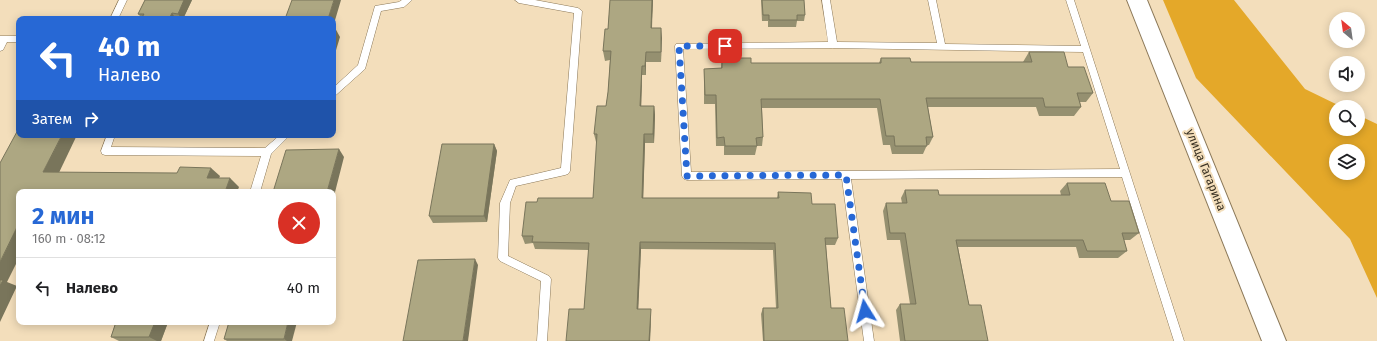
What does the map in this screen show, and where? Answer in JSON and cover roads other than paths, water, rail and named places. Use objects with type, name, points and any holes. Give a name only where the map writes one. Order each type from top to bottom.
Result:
[{"type":"street","name":"улица Гагарина","points":[[1137,0],[1274,341]]},
{"type":"lane","points":[[115,16],[123,0]]},
{"type":"lane","points":[[336,90],[362,67],[378,8],[401,4],[408,0]]},
{"type":"lane","points":[[519,0],[578,11],[565,171],[513,183],[505,203],[503,258],[546,279],[542,341]]},
{"type":"lane","points":[[826,0],[833,45]]},
{"type":"lane","points":[[932,0],[942,47]]},
{"type":"lane","points":[[1070,0],[1179,341]]},
{"type":"lane","points":[[0,48],[2,39],[16,39]]},
{"type":"lane","points":[[1086,49],[833,45],[679,46],[687,176],[1126,173]]},
{"type":"lane","points":[[110,138],[105,152],[267,152]]},
{"type":"lane","points":[[256,189],[267,152],[283,138]]},
{"type":"lane","points":[[846,175],[869,341]]},
{"type":"lane","points":[[209,341],[214,325]]}]
